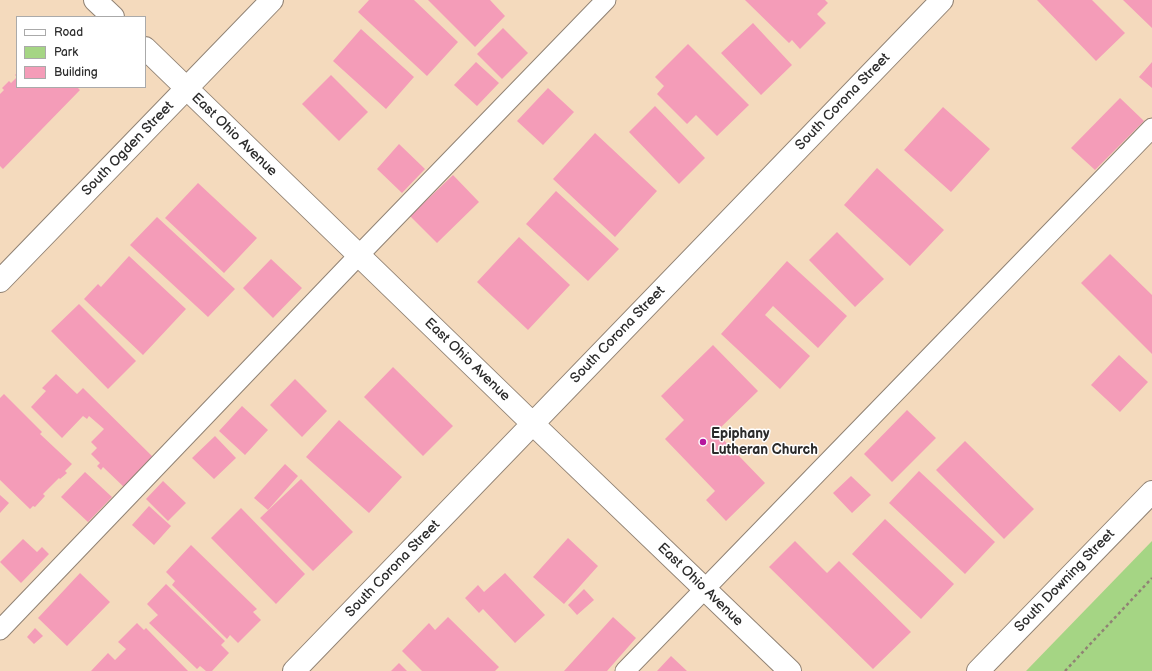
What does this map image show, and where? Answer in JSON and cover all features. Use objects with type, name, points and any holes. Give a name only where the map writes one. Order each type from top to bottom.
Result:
[{"type":"street","points":[[95,0],[112,16]]},
{"type":"street","name":"South Ogden Street","points":[[0,281],[272,0]]},
{"type":"street","name":"South Corona Street","points":[[294,671],[942,0]]},
{"type":"street","name":"East Ohio Avenue","points":[[146,49],[790,671]]},
{"type":"street","name":"South Downing Street","points":[[978,671],[1152,492]]},
{"type":"lane","points":[[0,630],[359,255],[606,0]]},
{"type":"lane","points":[[625,671],[1152,128]]},
{"type":"path","points":[[1065,671],[1152,578]]},
{"type":"green space","points":[[1152,541],[1152,671],[1026,671]]},
{"type":"building","points":[[369,0],[414,0],[458,42],[427,76],[358,12]]},
{"type":"building","points":[[428,0],[490,0],[505,16],[475,47]]},
{"type":"building","points":[[745,0],[825,0],[828,3],[817,14],[826,23],[800,49],[792,40],[789,43]]},
{"type":"building","points":[[1037,0],[1092,0],[1125,33],[1096,61]]},
{"type":"building","points":[[1123,0],[1152,0],[1152,28]]},
{"type":"building","points":[[753,23],[792,65],[761,95],[721,53]]},
{"type":"building","points":[[503,28],[528,53],[502,79],[477,54]]},
{"type":"building","points":[[361,29],[414,77],[386,109],[333,61]]},
{"type":"building","points":[[688,44],[749,105],[717,136],[696,115],[687,124],[657,94],[664,86],[655,77]]},
{"type":"building","points":[[476,62],[499,83],[477,106],[454,85]]},
{"type":"building","points":[[1152,62],[1152,88],[1139,77]]},
{"type":"building","points":[[331,75],[368,112],[339,141],[302,104]]},
{"type":"building","points":[[16,78],[16,88],[78,88],[80,90],[3,169],[0,166],[0,94],[4,90],[2,88],[9,81],[11,83]]},
{"type":"building","points":[[548,88],[574,112],[543,145],[517,121]]},
{"type":"building","points":[[1120,98],[1144,121],[1095,170],[1071,148]]},
{"type":"building","points":[[655,106],[705,158],[679,184],[629,132]]},
{"type":"building","points":[[943,107],[990,149],[951,192],[904,150]]},
{"type":"building","points":[[595,133],[657,191],[615,237],[553,179]]},
{"type":"building","points":[[399,144],[425,169],[402,193],[377,169]]},
{"type":"building","points":[[877,168],[944,230],[910,266],[844,205]]},
{"type":"building","points":[[453,175],[479,202],[437,243],[410,216]]},
{"type":"building","points":[[198,183],[257,238],[224,273],[165,218]]},
{"type":"building","points":[[556,191],[619,249],[588,281],[526,224]]},
{"type":"building","points":[[157,217],[235,289],[208,317],[130,245]]},
{"type":"building","points":[[837,232],[884,279],[855,307],[809,260]]},
{"type":"building","points":[[519,237],[570,285],[528,330],[477,282]]},
{"type":"building","points":[[1110,254],[1152,295],[1152,354],[1081,283]]},
{"type":"building","points":[[129,256],[186,309],[143,355],[84,299],[98,284],[101,287]]},
{"type":"building","points":[[271,259],[302,288],[273,318],[243,288]]},
{"type":"building","points":[[787,261],[847,316],[818,348],[773,306],[765,315],[810,356],[780,389],[721,334]]},
{"type":"building","points":[[79,304],[136,361],[108,389],[51,331]]},
{"type":"building","points":[[713,345],[758,391],[716,432],[765,483],[726,521],[706,500],[715,491],[665,439],[684,420],[661,396]]},
{"type":"building","points":[[1119,355],[1148,382],[1120,412],[1091,385]]},
{"type":"building","points":[[393,367],[453,426],[423,456],[364,397]]},
{"type":"building","points":[[56,374],[77,394],[83,388],[155,459],[126,489],[103,467],[101,470],[97,466],[100,463],[91,454],[97,448],[91,442],[104,429],[89,416],[87,419],[83,416],[62,438],[31,407],[46,391],[42,388]]},
{"type":"building","points":[[295,379],[327,411],[302,437],[270,405]]},
{"type":"building","points":[[4,394],[42,432],[40,434],[72,464],[65,471],[67,473],[60,479],[59,478],[43,494],[45,496],[35,507],[33,506],[30,509],[0,480],[0,398]]},
{"type":"building","points":[[242,406],[268,430],[245,455],[219,431]]},
{"type":"building","points":[[907,410],[936,438],[892,482],[864,454]]},
{"type":"building","points":[[339,420],[402,477],[369,513],[306,457]]},
{"type":"building","points":[[215,436],[236,458],[214,479],[192,458]]},
{"type":"building","points":[[965,441],[1034,509],[1004,539],[936,470]]},
{"type":"building","points":[[285,464],[298,476],[268,510],[254,498]]},
{"type":"building","points":[[919,471],[995,542],[965,574],[889,503]]},
{"type":"building","points":[[85,472],[112,497],[88,522],[61,497]]},
{"type":"building","points":[[851,476],[871,495],[852,513],[833,493]]},
{"type":"building","points":[[301,479],[353,532],[313,571],[260,518]]},
{"type":"building","points":[[163,481],[186,503],[168,521],[146,499]]},
{"type":"building","points":[[0,495],[9,503],[0,513]]},
{"type":"building","points":[[149,506],[171,526],[154,545],[132,525]]},
{"type":"building","points":[[241,508],[305,574],[276,604],[211,538]]},
{"type":"building","points":[[885,519],[954,584],[921,619],[852,554]]},
{"type":"building","points":[[568,538],[598,566],[564,604],[533,577]]},
{"type":"building","points":[[23,539],[37,552],[42,547],[49,554],[21,583],[0,562]]},
{"type":"building","points":[[795,541],[827,573],[839,561],[911,632],[873,669],[769,567]]},
{"type":"building","points":[[191,545],[257,609],[253,612],[261,620],[238,643],[230,635],[227,639],[172,585],[175,581],[166,572]]},
{"type":"building","points":[[80,573],[110,602],[67,646],[38,618]]},
{"type":"building","points":[[505,573],[545,615],[515,643],[483,609],[479,613],[465,598],[478,585],[484,592]]},
{"type":"building","points":[[166,584],[225,641],[221,645],[229,653],[212,671],[206,671],[200,666],[197,669],[149,623],[158,615],[147,604]]},
{"type":"building","points":[[584,589],[594,600],[577,615],[568,605]]},
{"type":"building","points":[[448,617],[499,667],[495,671],[422,671],[402,651],[429,623],[435,630]]},
{"type":"building","points":[[613,617],[636,638],[607,671],[564,671]]},
{"type":"building","points":[[137,623],[144,630],[146,628],[188,671],[91,671],[108,653],[115,660],[126,649],[118,642]]},
{"type":"building","points":[[35,628],[43,636],[34,644],[27,637]]},
{"type":"building","points":[[671,656],[687,671],[657,671]]},
{"type":"building","points":[[399,663],[407,671],[391,671]]},
{"type":"place","name":"Epiphany Lutheran Church","points":[[703,442]]}]
